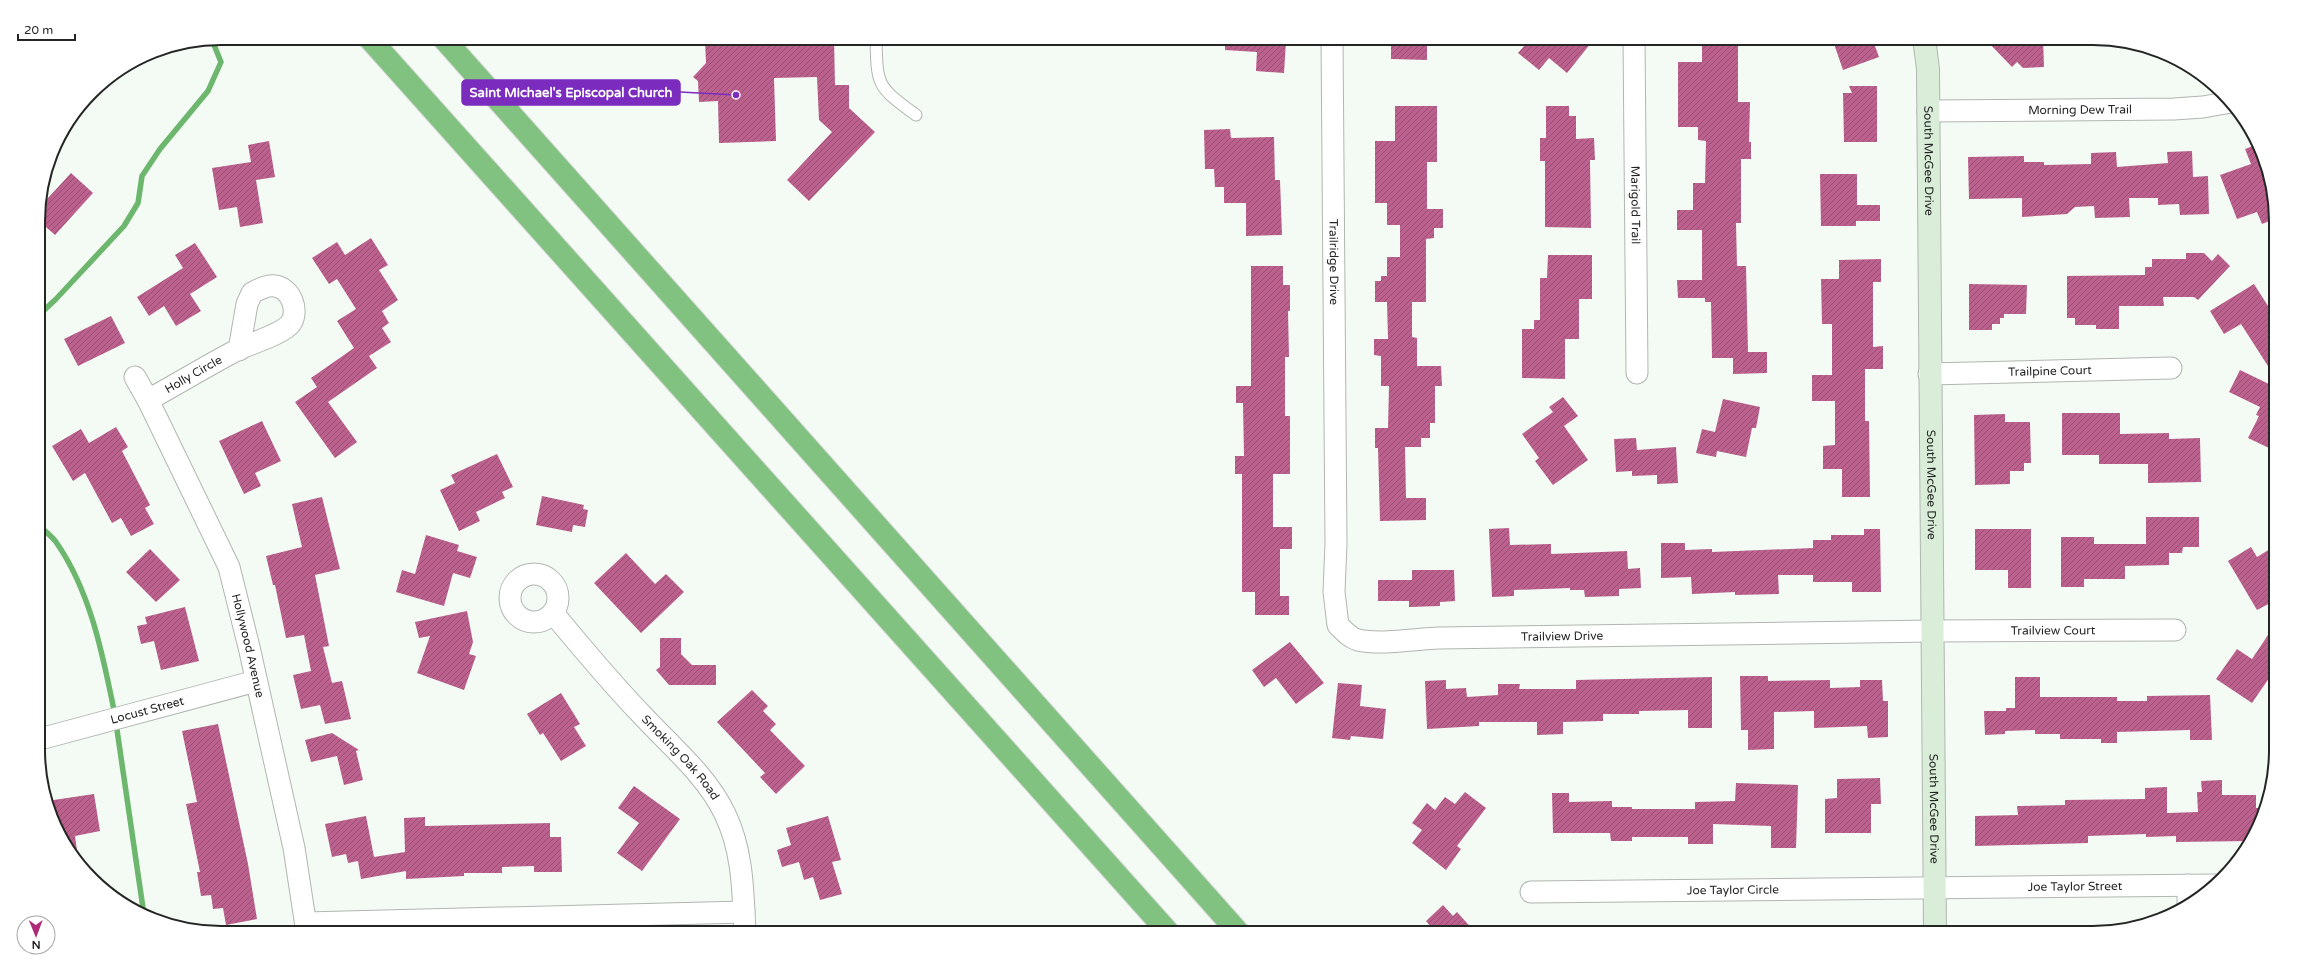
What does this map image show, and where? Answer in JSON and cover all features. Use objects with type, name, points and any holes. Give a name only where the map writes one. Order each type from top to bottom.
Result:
[{"type":"highway","points":[[375,45],[1163,926]]},
{"type":"highway","points":[[449,45],[1233,926]]},
{"type":"street","name":"Trailridge Drive","points":[[1332,45],[1335,485]]},
{"type":"street","name":"Marigold Trail","points":[[1634,45],[1637,372]]},
{"type":"street","name":"South McGee Drive","points":[[1925,45],[1928,69],[1929,374],[1936,887],[1935,926]]},
{"type":"street","name":"Morning Dew Trail","points":[[1928,111],[2174,108],[2203,107],[2223,103]]},
{"type":"street","name":"Holly Circle","points":[[148,400],[239,350]]},
{"type":"street","name":"Trailpine Court","points":[[1929,374],[2171,368]]},
{"type":"street","name":"Hollywood Avenue","points":[[135,377],[148,400],[229,568],[294,848],[307,926]]},
{"type":"street","name":"Trailview Drive","points":[[1335,485],[1336,612],[1338,625],[1358,640],[1382,642],[1439,638],[1932,630]]},
{"type":"street","name":"Smoking Oak Road","points":[[553,613],[641,715],[712,792],[725,813],[734,836],[739,856],[745,926]]},
{"type":"street","name":"Trailview Court","points":[[1932,630],[2175,630]]},
{"type":"street","name":"Locust Street","points":[[45,738],[256,681]]},
{"type":"street","name":"Joe Taylor Circle","points":[[1531,892],[1936,887]]},
{"type":"street","name":"Joe Taylor Street","points":[[1936,887],[2188,894],[2200,890]]},
{"type":"street","points":[[362,926],[744,912]]},
{"type":"lane","points":[[876,45],[876,68],[879,82],[887,93],[916,115]]},
{"type":"building","points":[[705,45],[834,45],[835,85],[849,85],[849,108],[875,132],[809,201],[787,180],[832,132],[819,120],[817,77],[774,78],[776,141],[719,143],[718,101],[699,102],[698,81],[693,77],[706,63]]},
{"type":"building","points":[[1225,45],[1286,45],[1284,73],[1256,71],[1257,52],[1225,50]]},
{"type":"building","points":[[1391,45],[1427,45],[1427,60],[1391,59]]},
{"type":"building","points":[[1525,45],[1589,45],[1567,73],[1549,58],[1539,70],[1518,53]]},
{"type":"building","points":[[1702,45],[1738,45],[1738,102],[1750,102],[1749,142],[1751,142],[1751,159],[1741,159],[1741,223],[1736,223],[1737,266],[1746,266],[1748,352],[1767,352],[1767,373],[1733,374],[1733,358],[1712,358],[1711,302],[1705,302],[1705,298],[1678,298],[1677,280],[1702,280],[1702,230],[1677,230],[1677,210],[1693,210],[1693,183],[1705,183],[1706,141],[1698,140],[1698,127],[1678,127],[1678,62],[1702,62]]},
{"type":"building","points":[[1834,45],[1875,45],[1879,57],[1843,70]]},
{"type":"building","points":[[1991,45],[2043,45],[2044,67],[2023,68],[2017,62],[2012,67]]},
{"type":"building","points":[[1849,86],[1877,86],[1877,142],[1844,142],[1843,93],[1852,93]]},
{"type":"building","points":[[1395,106],[1437,106],[1437,162],[1427,162],[1427,209],[1443,209],[1443,228],[1434,228],[1434,238],[1426,239],[1426,302],[1412,302],[1412,337],[1417,338],[1417,366],[1441,366],[1442,386],[1435,386],[1435,423],[1430,423],[1430,438],[1421,438],[1421,447],[1405,447],[1406,498],[1426,498],[1426,520],[1380,521],[1378,448],[1375,448],[1375,428],[1388,428],[1389,386],[1381,386],[1381,356],[1374,355],[1374,339],[1388,339],[1387,302],[1375,302],[1375,281],[1381,281],[1381,276],[1387,276],[1387,257],[1400,257],[1400,225],[1387,225],[1387,203],[1375,203],[1375,141],[1395,141]]},
{"type":"building","points":[[1546,106],[1569,106],[1569,116],[1576,116],[1576,139],[1594,138],[1595,160],[1590,160],[1591,228],[1545,227],[1545,161],[1540,161],[1540,138],[1546,138]]},
{"type":"building","points":[[1230,129],[1231,138],[1274,137],[1275,180],[1280,180],[1282,235],[1246,236],[1246,203],[1224,203],[1224,187],[1215,187],[1214,169],[1205,169],[1204,130]]},
{"type":"building","points":[[269,141],[275,177],[256,180],[263,223],[240,227],[237,207],[219,210],[212,168],[251,162],[248,145]]},
{"type":"building","points":[[2252,146],[2260,165],[2266,187],[2269,221],[2262,224],[2257,212],[2237,219],[2220,175],[2251,164],[2245,149]]},
{"type":"building","points":[[2192,151],[2193,177],[2208,176],[2209,214],[2180,215],[2179,204],[2158,205],[2158,198],[2129,198],[2130,217],[2095,218],[2094,206],[2075,207],[2067,214],[2022,217],[2022,198],[1969,199],[1968,157],[2024,156],[2024,162],[2044,162],[2044,165],[2091,164],[2091,153],[2116,152],[2117,167],[2168,163],[2167,152]]},
{"type":"building","points":[[71,173],[93,193],[55,235],[45,226],[47,199]]},
{"type":"building","points":[[1820,174],[1857,174],[1857,205],[1880,205],[1880,221],[1856,221],[1856,226],[1821,226]]},
{"type":"building","points":[[371,238],[388,265],[379,270],[398,300],[382,311],[389,323],[382,328],[391,342],[369,356],[377,368],[328,402],[357,442],[335,458],[295,402],[317,387],[311,378],[354,348],[337,321],[356,309],[337,279],[329,284],[312,258],[337,242],[345,255]]},
{"type":"building","points":[[195,243],[217,277],[190,294],[201,311],[176,326],[164,306],[149,316],[137,297],[183,268],[175,255]]},
{"type":"building","points":[[2186,253],[2204,253],[2212,261],[2218,254],[2230,266],[2198,300],[2194,297],[2163,297],[2164,306],[2119,306],[2119,329],[2096,329],[2096,325],[2075,325],[2075,318],[2067,318],[2067,276],[2145,275],[2145,267],[2152,267],[2152,259],[2186,259]]},
{"type":"building","points":[[1548,255],[1592,255],[1592,299],[1579,299],[1579,339],[1565,339],[1565,379],[1522,378],[1522,329],[1534,329],[1534,320],[1540,320],[1540,278],[1547,278]]},
{"type":"building","points":[[1881,259],[1881,282],[1873,282],[1873,347],[1883,346],[1883,369],[1865,369],[1865,421],[1869,421],[1870,497],[1842,497],[1842,469],[1823,469],[1823,446],[1835,445],[1835,401],[1812,401],[1812,375],[1832,375],[1832,324],[1822,324],[1821,279],[1839,279],[1839,260]]},
{"type":"building","points":[[1251,266],[1283,266],[1283,285],[1290,285],[1290,311],[1288,311],[1289,357],[1285,357],[1285,416],[1290,416],[1290,474],[1273,474],[1273,527],[1292,527],[1292,549],[1280,549],[1280,596],[1289,596],[1289,615],[1255,615],[1255,592],[1242,592],[1242,474],[1235,474],[1235,456],[1244,456],[1243,403],[1236,403],[1236,386],[1251,386]]},
{"type":"building","points":[[1969,284],[2027,285],[2026,314],[2004,314],[2004,318],[2000,318],[2000,324],[1992,324],[1992,330],[1969,330]]},
{"type":"building","points":[[2254,284],[2269,308],[2269,368],[2241,324],[2224,334],[2210,311]]},
{"type":"building","points":[[111,316],[125,343],[78,366],[64,339]]},
{"type":"building","points":[[2240,370],[2269,384],[2269,448],[2248,438],[2259,416],[2256,415],[2260,407],[2229,392]]},
{"type":"building","points":[[1563,397],[1578,416],[1564,426],[1588,460],[1553,485],[1535,461],[1539,458],[1522,434],[1553,412],[1549,407]]},
{"type":"building","points":[[1723,399],[1760,407],[1756,428],[1752,428],[1746,457],[1717,451],[1716,457],[1696,453],[1702,429],[1715,432]]},
{"type":"building","points":[[2062,413],[2120,413],[2120,434],[2169,433],[2169,439],[2200,438],[2201,482],[2148,483],[2148,464],[2099,464],[2099,455],[2062,455]]},
{"type":"building","points":[[2005,414],[2005,422],[2030,422],[2031,463],[2024,463],[2024,471],[2010,471],[2010,484],[1975,485],[1974,415]]},
{"type":"building","points":[[262,421],[281,461],[255,473],[261,486],[244,494],[219,441]]},
{"type":"building","points":[[116,427],[128,447],[122,451],[150,505],[145,508],[154,524],[131,536],[121,518],[112,523],[85,473],[73,481],[52,446],[81,429],[89,443]]},
{"type":"building","points":[[1636,438],[1637,450],[1676,447],[1678,483],[1657,484],[1657,475],[1632,476],[1632,471],[1616,472],[1614,439]]},
{"type":"building","points":[[497,454],[513,487],[502,492],[505,498],[476,512],[480,521],[459,531],[440,490],[455,483],[451,475]]},
{"type":"building","points":[[542,496],[584,505],[583,509],[588,510],[585,527],[573,525],[572,532],[536,525]]},
{"type":"building","points":[[322,497],[340,569],[315,575],[329,646],[323,647],[332,683],[342,681],[351,719],[325,724],[320,705],[301,709],[293,675],[311,671],[304,635],[286,638],[275,585],[273,585],[266,556],[302,547],[292,504]]},
{"type":"building","points":[[2146,517],[2199,517],[2199,547],[2183,547],[2182,553],[2169,553],[2169,565],[2125,566],[2125,579],[2084,579],[2084,587],[2061,587],[2061,537],[2094,537],[2094,544],[2146,544]]},
{"type":"building","points":[[1509,528],[1510,545],[1551,544],[1551,554],[1627,551],[1628,569],[1640,568],[1641,588],[1619,589],[1619,596],[1585,597],[1584,590],[1570,590],[1570,588],[1514,590],[1514,596],[1492,597],[1489,529]]},
{"type":"building","points":[[1864,529],[1880,529],[1881,592],[1852,592],[1852,582],[1813,582],[1813,575],[1778,575],[1779,594],[1735,595],[1735,592],[1692,594],[1691,577],[1661,578],[1661,543],[1685,543],[1685,550],[1712,549],[1712,552],[1813,548],[1813,540],[1831,540],[1831,535],[1864,535]]},
{"type":"building","points":[[1975,529],[2031,529],[2031,588],[2008,588],[2008,570],[1975,570]]},
{"type":"building","points":[[426,535],[459,545],[457,551],[477,557],[470,578],[453,573],[444,606],[396,592],[402,570],[415,574]]},
{"type":"building","points":[[2251,547],[2257,557],[2269,550],[2269,604],[2257,610],[2228,561]]},
{"type":"building","points":[[150,549],[180,580],[156,602],[126,572]]},
{"type":"building","points":[[626,553],[655,584],[666,574],[684,592],[641,633],[594,583]]},
{"type":"building","points":[[1412,570],[1454,570],[1455,601],[1440,602],[1440,606],[1409,607],[1409,601],[1378,601],[1378,580],[1412,580]]},
{"type":"building","points":[[185,607],[199,661],[161,670],[154,641],[141,644],[137,626],[147,624],[145,617]]},
{"type":"building","points":[[467,611],[473,642],[469,654],[476,656],[464,690],[417,673],[430,636],[419,638],[415,622]]},
{"type":"building","points":[[2269,634],[2269,678],[2252,703],[2216,679],[2237,649],[2252,659]]},
{"type":"building","points":[[660,638],[681,638],[681,654],[692,665],[716,665],[716,685],[669,685],[656,670],[660,667]]},
{"type":"building","points":[[1290,642],[1324,683],[1296,704],[1276,678],[1264,687],[1252,670]]},
{"type":"building","points":[[1740,676],[1768,676],[1768,681],[1830,680],[1830,688],[1860,687],[1860,680],[1882,680],[1883,701],[1888,701],[1888,737],[1868,738],[1867,726],[1814,728],[1814,711],[1774,712],[1774,749],[1748,750],[1748,730],[1741,730]]},
{"type":"building","points":[[1712,677],[1712,728],[1688,728],[1688,710],[1639,711],[1639,714],[1603,714],[1603,721],[1563,722],[1563,734],[1537,735],[1537,722],[1479,722],[1479,726],[1427,729],[1425,681],[1446,680],[1446,689],[1466,688],[1467,697],[1498,695],[1498,684],[1520,684],[1519,689],[1576,689],[1576,680]]},
{"type":"building","points":[[2015,677],[2040,677],[2040,697],[2117,697],[2117,701],[2147,701],[2147,696],[2210,695],[2212,740],[2190,740],[2190,730],[2117,732],[2117,743],[2101,743],[2101,739],[2060,739],[2060,734],[2035,734],[2035,730],[2005,731],[2005,734],[1985,735],[1984,711],[2006,711],[2006,708],[2015,708]]},
{"type":"building","points":[[1338,683],[1362,685],[1360,706],[1386,709],[1383,739],[1351,736],[1350,740],[1332,738]]},
{"type":"building","points":[[752,690],[768,706],[763,711],[776,724],[770,730],[805,766],[776,794],[760,777],[765,773],[717,722]]},
{"type":"building","points":[[561,693],[580,724],[574,727],[586,746],[561,761],[543,733],[540,735],[527,714]]},
{"type":"building","points":[[218,724],[248,864],[257,919],[226,925],[223,908],[213,909],[211,895],[201,896],[197,872],[200,872],[186,804],[197,802],[182,731]]},
{"type":"building","points":[[332,733],[359,750],[356,751],[363,780],[344,785],[337,756],[311,762],[305,740]]},
{"type":"building","points":[[1880,778],[1881,804],[1871,804],[1871,833],[1825,833],[1825,799],[1837,798],[1837,779]]},
{"type":"building","points":[[2222,780],[2222,795],[2256,795],[2256,808],[2259,808],[2251,828],[2243,841],[2176,842],[2176,836],[2146,837],[2146,834],[2088,836],[2088,843],[1975,846],[1975,816],[2018,815],[2017,806],[2065,805],[2065,800],[2145,799],[2145,788],[2167,787],[2167,813],[2198,812],[2197,792],[2202,792],[2201,781]]},
{"type":"building","points":[[1736,783],[1798,785],[1796,848],[1771,848],[1771,826],[1713,824],[1713,844],[1688,844],[1688,837],[1632,837],[1632,841],[1611,841],[1610,833],[1553,833],[1552,793],[1569,793],[1569,802],[1612,801],[1612,807],[1632,807],[1632,809],[1695,809],[1695,802],[1735,801]]},
{"type":"building","points":[[634,786],[680,819],[642,871],[617,853],[639,823],[618,808]]},
{"type":"building","points":[[1465,792],[1486,808],[1457,846],[1461,849],[1446,870],[1412,843],[1422,830],[1412,823],[1427,803],[1435,810],[1445,797],[1455,804]]},
{"type":"building","points":[[94,794],[100,831],[75,836],[77,851],[63,828],[52,800]]},
{"type":"building","points":[[366,816],[374,857],[405,852],[404,818],[425,817],[425,826],[550,823],[550,837],[561,837],[562,872],[534,872],[534,866],[502,867],[502,873],[464,873],[464,876],[406,879],[406,871],[361,879],[358,861],[348,863],[346,854],[332,857],[325,824]]},
{"type":"building","points":[[828,816],[841,860],[832,862],[842,894],[820,900],[813,877],[804,880],[799,862],[782,867],[777,850],[791,845],[786,828]]},
{"type":"building","points":[[1443,905],[1453,916],[1457,912],[1470,926],[1430,926],[1426,921]]},
{"type":"waterway","points":[[45,309],[124,226],[138,203],[142,176],[160,149],[208,91],[221,62],[214,45]]},
{"type":"waterway","points":[[45,531],[54,540],[68,561],[87,603],[106,670],[115,715]]},
{"type":"waterway","points":[[116,723],[143,908]]},
{"type":"place","name":"Saint Michael's Episcopal Church","points":[[736,95]]}]
